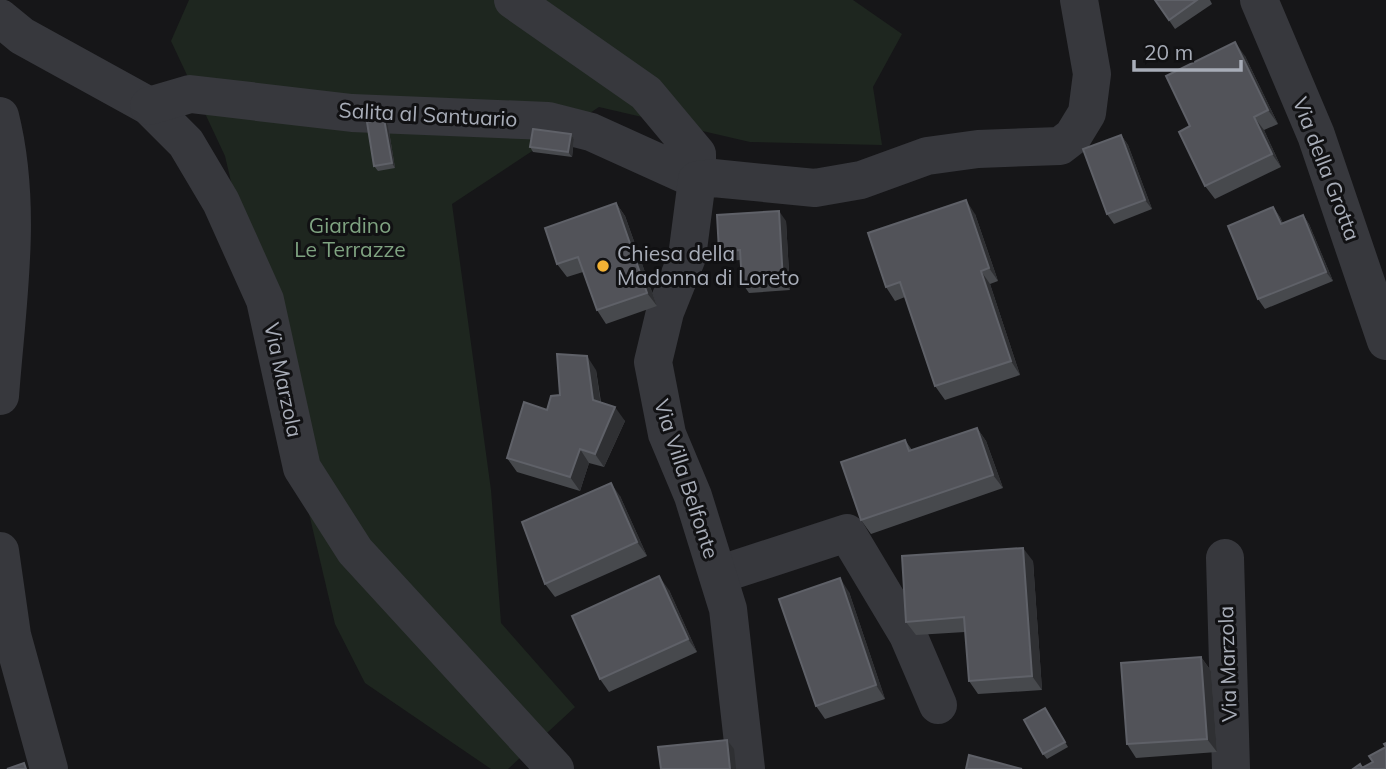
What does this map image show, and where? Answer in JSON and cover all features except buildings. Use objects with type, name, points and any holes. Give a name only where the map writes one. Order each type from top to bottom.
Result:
[{"type":"street","name":"Via Villa Belfonte","points":[[513,0],[646,93],[698,154],[705,179],[687,257],[677,317],[657,380],[667,434],[693,496],[728,609],[746,769]]},
{"type":"street","name":"Salita al Santuario","points":[[149,106],[190,94],[352,113],[548,121],[591,132],[705,179],[815,188],[861,180],[927,156],[978,149],[1060,146],[1073,136],[1087,113],[1093,74],[1079,0]]},
{"type":"street","name":"Via della Grotta","points":[[1259,0],[1316,135],[1386,341]]},
{"type":"street","name":"Via Marzola","points":[[0,18],[22,36],[149,106],[186,143],[206,171],[265,300],[302,468],[355,551],[555,769]]},
{"type":"street","points":[[0,116],[10,156],[14,211],[0,396]]},
{"type":"street","name":"Via Villa Belfonte","points":[[718,575],[847,533],[908,635],[938,705]]},
{"type":"street","points":[[0,551],[12,635],[49,769]]},
{"type":"street","name":"Via Marzola","points":[[1225,558],[1231,769]]},
{"type":"green space","name":"Giardino Le Terrazze","points":[[189,0],[853,0],[902,34],[873,87],[882,145],[750,142],[599,107],[452,204],[491,490],[501,623],[575,707],[508,769],[491,769],[365,683],[335,624],[225,156],[171,41]]},
{"type":"place","name":"Chiesa della Madonna di Loreto","points":[[603,266]]}]
